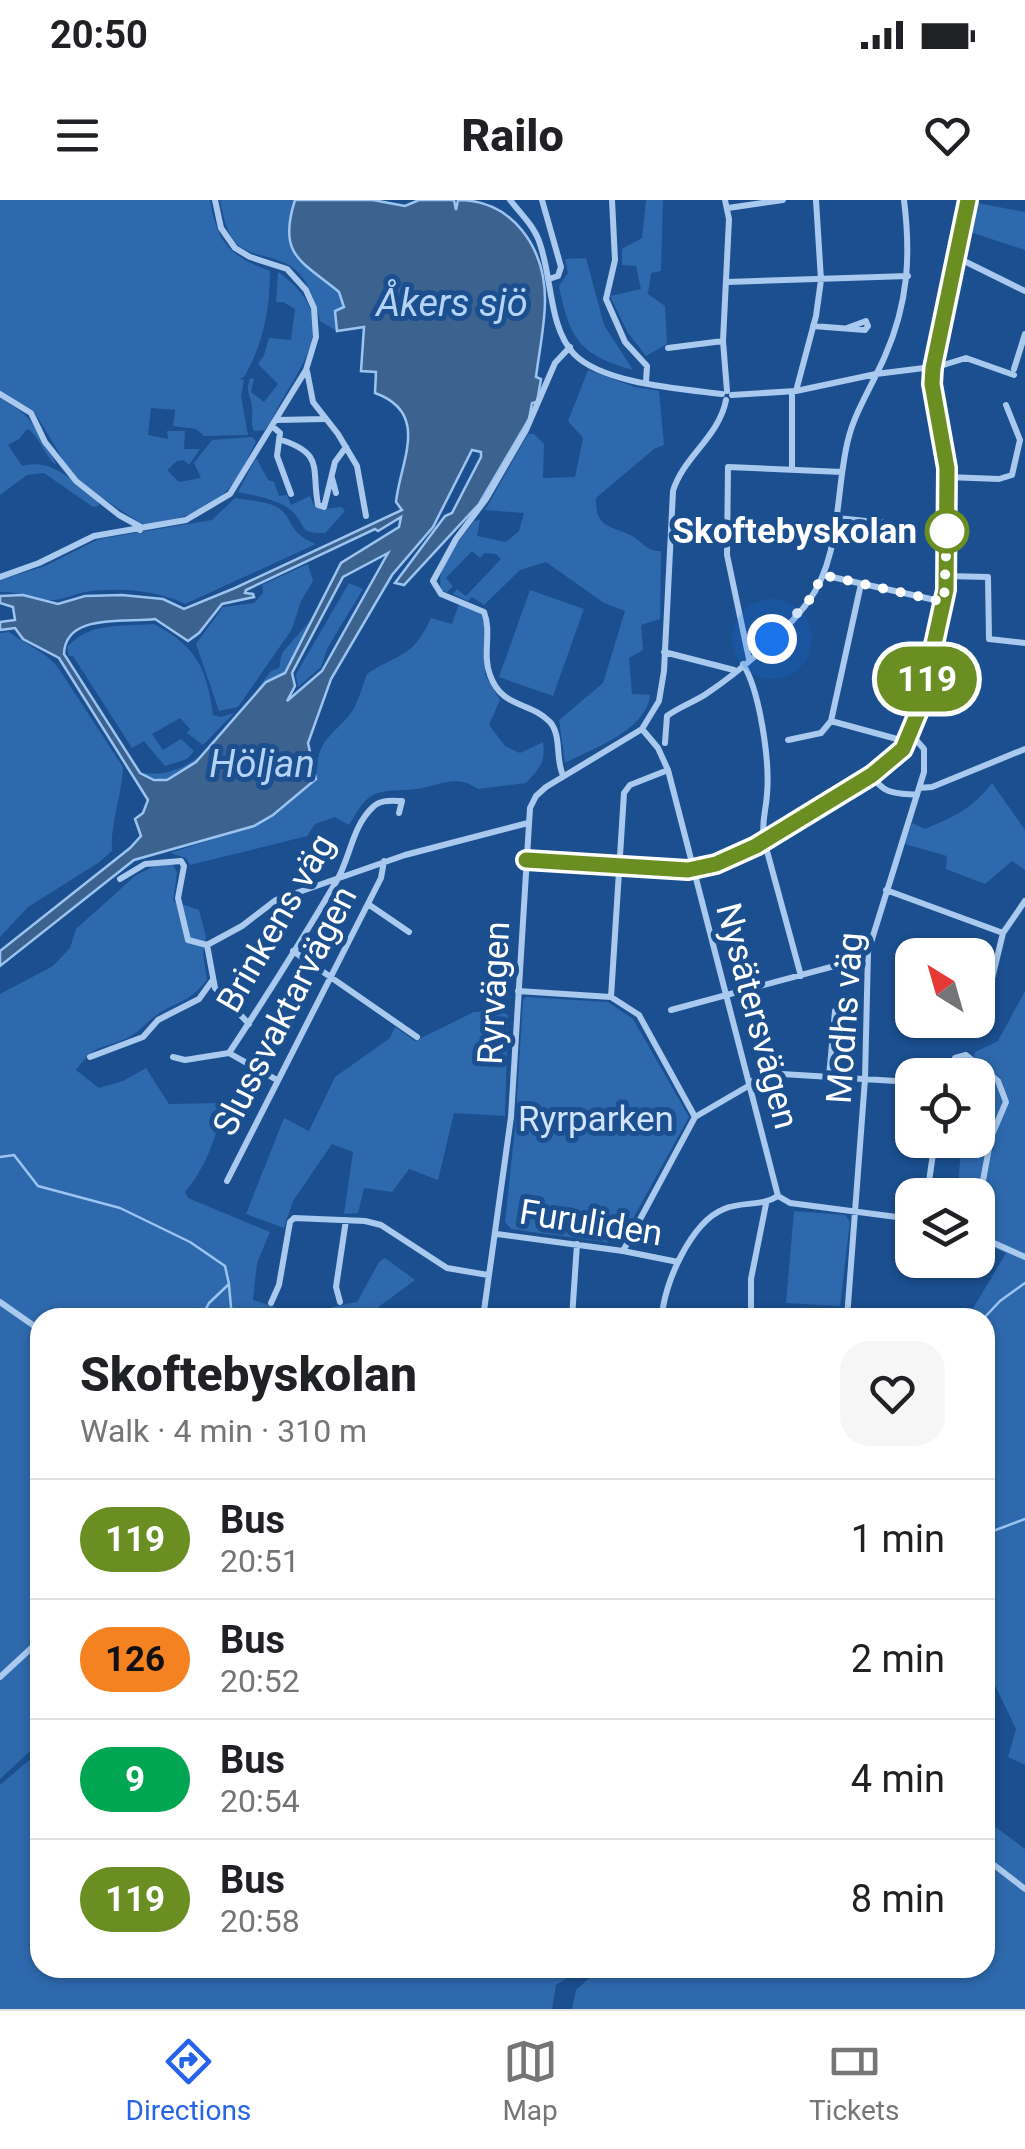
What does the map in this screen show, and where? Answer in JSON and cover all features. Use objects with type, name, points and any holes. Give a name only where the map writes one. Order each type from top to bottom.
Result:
[{"type":"street","points":[[0,577],[39,564],[94,536],[186,520],[230,494],[306,370],[316,337],[314,308],[306,290],[288,270],[234,248],[221,228],[216,200]]},
{"type":"street","points":[[510,200],[536,234],[558,322],[570,348],[584,362],[610,374],[727,395],[794,391],[876,374],[933,368],[966,358],[1014,372],[1025,334]]},
{"type":"street","points":[[542,200],[561,267],[558,276],[549,279]]},
{"type":"street","points":[[612,200],[614,265],[606,298],[628,347],[648,366],[646,382]]},
{"type":"street","points":[[792,468],[794,391],[813,326],[821,280],[816,200]]},
{"type":"street","points":[[665,743],[666,716],[710,692],[736,671],[796,617],[823,575],[837,518],[848,438],[897,328],[908,276],[904,200]]},
{"type":"street","points":[[526,860],[692,869],[732,858],[872,775],[899,754],[910,738],[944,602],[946,446],[935,400],[933,368],[968,200]]},
{"type":"street","points":[[642,728],[659,701],[672,491],[681,472],[716,427],[727,395],[723,341],[726,204],[778,201]]},
{"type":"street","points":[[956,257],[1025,291]]},
{"type":"street","points":[[727,282],[908,276]]},
{"type":"street","points":[[813,326],[847,328]]},
{"type":"street","points":[[668,348],[723,341]]},
{"type":"street","points":[[563,775],[553,726],[544,717],[502,695],[490,675],[484,612],[442,594],[434,585],[435,574],[486,499],[526,430],[555,363],[570,348]]},
{"type":"street","points":[[306,370],[313,402],[346,446],[359,472],[366,516]]},
{"type":"street","points":[[0,394],[31,413],[45,442],[76,481],[140,530]]},
{"type":"street","points":[[947,477],[1012,476],[1020,440],[1006,405]]},
{"type":"street","points":[[274,423],[326,418]]},
{"type":"street","points":[[274,423],[280,433],[278,462],[291,494]]},
{"type":"street","points":[[261,440],[307,452],[317,471],[320,506],[326,504],[335,462],[346,446]]},
{"type":"street","points":[[801,976],[764,840],[768,774],[727,554],[728,466],[842,472]]},
{"type":"street","points":[[332,477],[336,493]]},
{"type":"street","points":[[837,518],[904,525]]},
{"type":"street","points":[[823,575],[944,602]]},
{"type":"street","points":[[946,576],[988,577],[989,639],[1025,643]]},
{"type":"street","points":[[788,740],[821,733],[831,721],[860,584]]},
{"type":"street","points":[[664,652],[736,671]]},
{"type":"street","points":[[831,721],[910,738]]},
{"type":"street","name":"Ryrvägen","points":[[485,1308],[511,1118],[530,808],[536,796],[563,775],[642,728]]},
{"type":"street","name":"Nysätersvägen","points":[[642,728],[658,748],[668,770],[778,1196]]},
{"type":"street","name":"Modhs väg","points":[[848,1308],[866,1080],[868,957],[918,792],[924,749],[910,738]]},
{"type":"street","points":[[872,775],[889,792],[918,792],[1025,749]]},
{"type":"street","points":[[611,996],[626,788],[668,770]]},
{"type":"street","name":"Brinkens väg","points":[[173,1057],[185,1060],[229,1052],[339,878],[354,836],[373,806],[386,800],[402,801],[400,814]]},
{"type":"street","points":[[120,879],[145,864],[181,861],[184,866],[178,898],[188,940],[207,945],[242,926],[276,900],[384,861],[528,823]]},
{"type":"street","name":"Slussvaktarvägen","points":[[227,1182],[382,878],[384,861]]},
{"type":"street","points":[[886,890],[1003,934]]},
{"type":"street","points":[[995,967],[1003,934],[1025,901]]},
{"type":"street","points":[[368,904],[409,932]]},
{"type":"street","points":[[207,945],[212,981],[248,1024]]},
{"type":"street","points":[[293,951],[417,1036]]},
{"type":"street","points":[[671,1010],[868,957]]},
{"type":"street","points":[[90,1057],[144,1037],[158,1020],[199,999],[212,981]]},
{"type":"street","points":[[518,991],[611,996],[645,1022],[695,1117]]},
{"type":"street","points":[[828,1077],[835,1010]]},
{"type":"street","points":[[229,1052],[276,1080]]},
{"type":"street","points":[[623,1251],[695,1117],[750,1084],[782,1074],[895,1081]]},
{"type":"street","points":[[995,1079],[1006,1102],[995,1128]]},
{"type":"street","points":[[662,1308],[678,1262],[713,1214],[730,1206],[766,1204],[778,1196],[790,1202],[895,1217]]},
{"type":"street","points":[[751,1308],[752,1280],[766,1204]]},
{"type":"street","points":[[271,1304],[294,1218],[382,1225],[446,1268],[488,1275]]},
{"type":"street","points":[[340,1302],[336,1287],[346,1220]]},
{"type":"street","name":"Furuliden","points":[[497,1234],[678,1262]]},
{"type":"street","points":[[573,1308],[577,1244]]},
{"type":"street","points":[[995,1244],[1025,1257]]},
{"type":"street","points":[[0,1302],[30,1323]]},
{"type":"street","points":[[0,1678],[30,1650]]},
{"type":"street","points":[[995,1866],[1025,1888]]},
{"type":"green space","points":[[0,200],[210,200],[227,246],[270,271],[261,339],[251,365],[239,379],[244,380],[241,396],[248,435],[204,436],[196,429],[173,426],[175,410],[151,408],[148,435],[168,439],[167,431],[185,431],[184,449],[200,449],[189,465],[184,460],[177,461],[167,470],[179,482],[201,478],[194,463],[212,440],[252,437],[256,441],[236,478],[215,502],[187,516],[145,526],[82,485],[34,411],[0,392]]},
{"type":"green space","points":[[220,200],[295,200],[290,220],[291,246],[303,264],[339,292],[344,308],[335,311],[337,331],[320,321],[309,288],[299,273],[233,240]]},
{"type":"green space","points":[[646,200],[663,200],[661,271],[651,273],[648,294],[665,306],[667,344],[646,356],[628,333],[610,296],[641,289],[636,266],[622,265],[622,249],[642,238]]},
{"type":"green space","points":[[972,202],[1025,212],[1025,250],[967,231]]},
{"type":"green space","points":[[586,258],[604,325],[633,370],[589,351],[573,332],[559,286],[568,273],[565,259]]},
{"type":"green space","points":[[278,272],[299,291],[310,309],[313,327],[303,363],[271,421],[265,430],[254,431],[248,390],[250,378],[254,379],[251,392],[264,402],[278,384],[258,364],[269,338],[291,340],[295,309],[276,302]]},
{"type":"green space","points":[[588,370],[659,391],[664,445],[596,498],[596,508],[601,521],[648,548],[661,551],[660,619],[641,625],[643,650],[629,658],[632,694],[650,695],[639,719],[616,737],[565,763],[559,720],[603,683],[625,611],[604,603],[546,562],[520,570],[484,605],[472,597],[468,601],[453,594],[457,589],[466,596],[501,559],[496,554],[485,553],[480,558],[472,551],[446,578],[453,586],[447,592],[442,591],[440,582],[450,554],[474,521],[480,520],[477,536],[506,542],[519,531],[524,513],[485,510],[528,434],[534,434],[544,444],[543,478],[575,477],[583,438],[568,421]]},
{"type":"green space","points":[[0,398],[30,421],[56,465],[27,429],[8,445],[22,466],[53,468],[98,501],[99,506],[93,507],[44,473],[27,475],[0,495]]},
{"type":"green space","points":[[256,458],[279,496],[287,495],[291,505],[310,496],[314,505],[326,509],[341,507],[345,511],[325,533],[311,532],[281,504],[238,492]]},
{"type":"green space","points":[[235,498],[275,506],[299,534],[316,544],[185,604],[150,593],[123,590],[85,592],[54,600],[0,592],[0,580],[45,566],[99,539],[212,520]]},
{"type":"green space","points":[[308,564],[313,581],[292,629],[238,707],[219,711],[196,644],[223,607],[254,603],[263,593],[262,585]]},
{"type":"green space","points":[[349,583],[363,589],[328,647],[321,667],[298,687],[296,674]]},
{"type":"green space","points":[[530,590],[584,609],[553,696],[499,677]]},
{"type":"green space","points":[[459,604],[481,614],[485,628],[485,675],[500,700],[489,725],[505,746],[520,753],[543,742],[540,765],[526,783],[478,789],[455,781],[385,791],[366,800],[349,825],[335,817],[315,824],[307,836],[190,865],[186,858],[170,853],[254,826],[316,779],[320,750],[354,709],[367,674],[411,648],[431,618],[452,624]]},
{"type":"green space","points":[[316,614],[288,670],[263,686],[225,732],[193,765],[176,776],[159,779],[143,773],[164,773],[201,755],[232,723],[271,671],[279,668],[282,653]]},
{"type":"green space","points":[[154,624],[180,641],[197,660],[213,715],[234,713],[203,745],[187,733],[190,729],[180,718],[152,734],[163,750],[181,739],[194,751],[187,759],[165,766],[144,741],[132,748],[73,656],[69,656],[67,647],[97,629]]},
{"type":"green space","points":[[9,632],[54,663],[123,767],[112,851],[28,907],[0,937],[0,633]]},
{"type":"green space","points":[[992,783],[1025,830],[1025,870],[1012,861],[985,884],[946,869],[947,856],[905,844],[912,823],[925,829],[945,820],[970,805]]},
{"type":"green space","points":[[173,864],[177,873],[173,901],[199,910],[206,937],[203,954],[207,980],[187,999],[162,1012],[133,1035],[95,1050],[76,1070],[99,1088],[146,1068],[169,1104],[222,1103],[210,1150],[185,1192],[188,1198],[270,1232],[257,1263],[253,1300],[277,1308],[30,1308],[30,1751],[0,1779],[0,994],[53,966],[70,948],[76,929],[135,876],[154,866]]},
{"type":"green space","points":[[1025,991],[1025,1765],[1008,1757],[1016,1729],[995,1685],[995,1308],[973,1308],[991,1278],[995,1278],[1006,1253],[995,1249],[995,1178],[959,1178],[960,1158],[995,1158],[995,1058],[973,1058],[975,1052],[998,1041]]},
{"type":"green space","name":"Ryrparken","points":[[526,997],[608,1002],[633,1019],[689,1117],[619,1244],[511,1229],[505,1222]]},
{"type":"green space","points":[[474,1012],[508,1015],[505,1116],[454,1113],[438,1180],[409,1169],[392,1192],[364,1188],[358,1213],[344,1214],[353,1152],[332,1144],[293,1201],[284,1228],[246,1214],[284,1118],[309,1131],[335,1077],[390,1038],[395,1027],[415,1041]]},
{"type":"green space","points":[[794,1211],[845,1215],[850,1221],[840,1306],[786,1303]]},
{"type":"green space","points":[[385,1258],[415,1280],[377,1308],[332,1308],[357,1302]]},
{"type":"green space","points":[[30,1760],[30,1978],[567,1978],[556,1985],[552,2009],[0,2009],[0,1785]]},
{"type":"green space","points":[[995,1826],[1025,1849],[1025,2009],[572,2009],[576,1990],[589,1978],[995,1978]]},
{"type":"water","name":"Åkers sjö","points":[[295,200],[373,200],[405,206],[419,200],[454,200],[456,210],[458,200],[478,202],[510,218],[532,246],[544,281],[537,402],[532,403],[529,419],[479,504],[404,585],[395,583],[445,516],[452,513],[481,457],[481,452],[472,450],[433,527],[392,575],[331,679],[308,743],[316,779],[254,826],[134,860],[0,966],[0,951],[141,836],[135,819],[143,813],[148,800],[59,658],[23,639],[15,628],[0,630],[0,622],[15,620],[13,607],[0,603],[0,596],[23,595],[58,604],[85,596],[122,595],[163,599],[184,609],[402,510],[396,502],[408,440],[402,413],[375,393],[376,372],[361,371],[364,327],[337,331],[335,311],[344,307],[339,292],[296,255],[289,234]],"holes":[[[401,517],[399,527],[341,563],[285,673],[266,682],[196,762],[167,780],[154,780],[140,773],[64,654],[75,631],[100,622],[155,619],[188,641],[222,604],[254,597],[246,590]],[[388,553],[322,671],[287,701],[295,686],[292,673],[343,577]]]},
{"type":"waterway","points":[[0,1157],[14,1155],[38,1186],[120,1208],[190,1242],[225,1266],[229,1284],[206,1308]]},
{"type":"waterway","points":[[993,1308],[1025,1283]]},
{"type":"waterway","points":[[229,1285],[231,1308]]},
{"type":"waterway","points":[[995,1530],[1025,1519]]},
{"type":"bus line","name":"119","points":[[526,860],[688,870],[716,864],[756,846],[872,775],[903,749],[920,708],[946,590],[946,446],[932,384],[968,200]]},
{"type":"place","name":"Skoftebyskolan","points":[[947,531]]},
{"type":"route","points":[[772,639],[808,602],[823,575],[944,602],[947,531]]},
{"type":"water label","name":"Höljan","points":[[262,764]]}]
